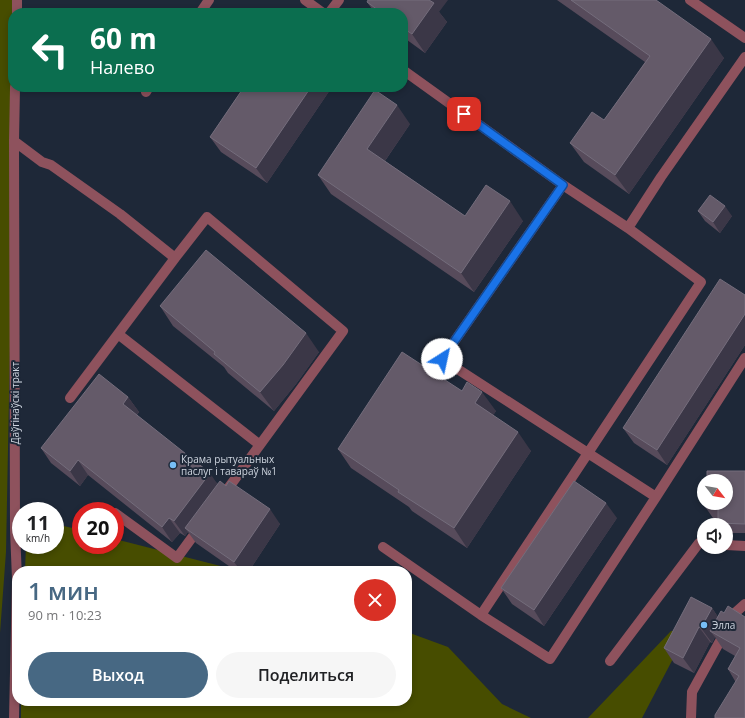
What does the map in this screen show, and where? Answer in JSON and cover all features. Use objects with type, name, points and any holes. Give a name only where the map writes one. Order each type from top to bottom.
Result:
[{"type":"street","points":[[305,0],[316,8]]},
{"type":"street","points":[[690,0],[745,38]]},
{"type":"street","points":[[628,228],[661,177],[745,57]]},
{"type":"street","points":[[408,74],[563,185],[628,228],[701,282],[481,615]]},
{"type":"street","name":"Даўгінаўскі тракт","points":[[15,92],[15,530],[16,566]]},
{"type":"street","points":[[14,141],[42,162],[51,166],[120,214],[175,258]]},
{"type":"street","points":[[563,185],[442,359],[656,497]]},
{"type":"street","points":[[70,398],[207,217],[343,331],[218,501]]},
{"type":"street","points":[[118,334],[260,445]]},
{"type":"street","points":[[412,568],[481,615],[550,659],[745,358]]},
{"type":"street","points":[[124,520],[177,558],[205,520]]},
{"type":"street","points":[[733,545],[745,546]]},
{"type":"street","points":[[610,661],[697,546]]},
{"type":"street","points":[[383,548],[409,566]]},
{"type":"street","points":[[691,718],[692,692],[736,612],[745,604]]},
{"type":"street","name":"Даўгінаўскі тракт","points":[[14,706],[14,718]]},
{"type":"green space","points":[[0,0],[13,0],[13,8],[8,8],[8,92],[13,92],[14,141],[6,552],[0,633]]},
{"type":"green space","points":[[64,526],[72,528],[72,554],[124,554],[124,541],[220,566],[25,566],[26,554],[64,554]]},
{"type":"green space","points":[[688,630],[642,718],[588,718],[671,631]]},
{"type":"green space","points":[[412,634],[448,647],[502,704],[531,718],[21,718],[21,706],[412,706]]},
{"type":"building","points":[[368,0],[429,0],[434,3],[412,34],[408,31],[408,8],[375,8],[367,2]]},
{"type":"building","points":[[571,0],[656,0],[711,39],[615,175],[570,143],[592,112],[604,120],[650,56]]},
{"type":"building","points":[[241,92],[308,92],[256,168],[210,137]]},
{"type":"building","points":[[374,92],[378,92],[397,105],[367,149],[465,216],[486,185],[510,201],[461,273],[318,175]]},
{"type":"building","points":[[710,195],[725,206],[713,222],[698,211]]},
{"type":"building","points":[[206,250],[306,333],[283,365],[260,392],[160,306]]},
{"type":"building","points":[[720,279],[745,295],[745,314],[657,450],[623,428]]},
{"type":"building","points":[[402,352],[462,391],[467,382],[482,392],[475,403],[518,432],[454,528],[398,492],[399,490],[338,449]]},
{"type":"building","points":[[99,374],[128,397],[123,404],[210,473],[174,521],[169,518],[162,527],[78,460],[70,471],[41,448]]},
{"type":"building","points":[[707,471],[745,471],[745,524],[733,524],[733,518],[718,518],[718,510],[733,510],[733,474],[707,474]]},
{"type":"building","points":[[220,481],[226,486],[229,481],[270,509],[234,562],[185,528]]},
{"type":"building","points":[[574,481],[606,503],[534,610],[501,588]]},
{"type":"building","points":[[691,597],[712,608],[701,628],[699,627],[683,658],[664,648]]},
{"type":"building","points":[[728,606],[745,617],[745,718],[715,718],[715,715],[739,676],[728,669],[740,648],[710,631],[721,611],[724,613]]},
{"type":"place","name":"Крама рытуальных паслуг і тавараў №1","points":[[173,465]]},
{"type":"place","name":"Элла","points":[[704,625]]},
{"type":"route","points":[[442,359],[563,185],[464,114]]}]
